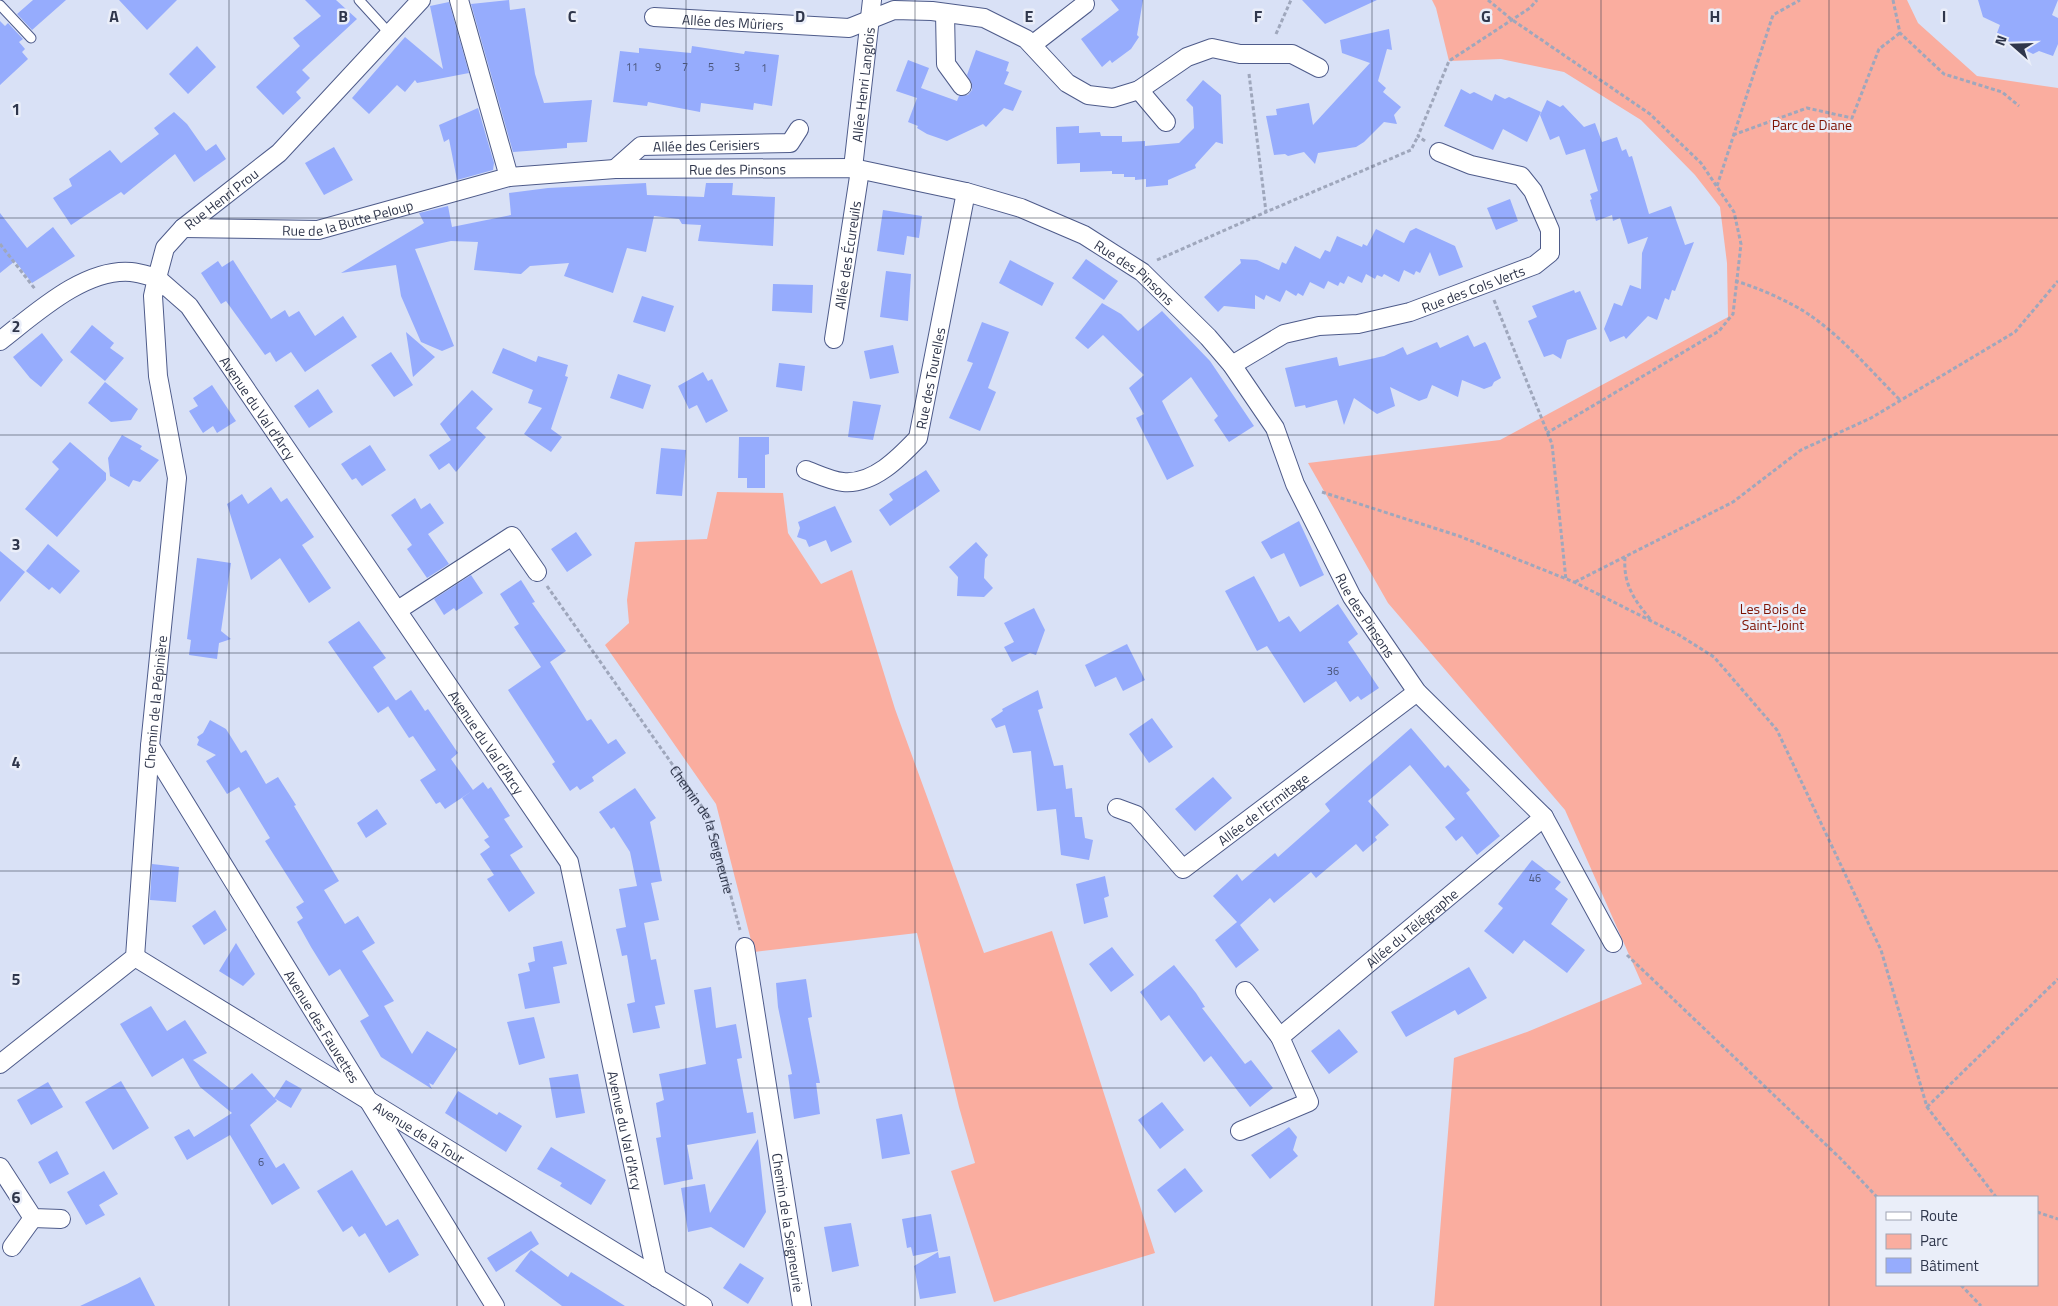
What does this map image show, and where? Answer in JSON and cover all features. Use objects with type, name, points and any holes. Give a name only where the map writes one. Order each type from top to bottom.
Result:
[{"type":"street","name":"Rue Henri Prou","points":[[157,278],[165,248],[183,228],[279,153],[421,0]]},
{"type":"street","points":[[459,0],[509,177]]},
{"type":"street","name":"Allée Henri Langlois","points":[[857,169],[872,0]]},
{"type":"street","points":[[1032,45],[1085,4]]},
{"type":"street","points":[[938,8],[946,64],[962,86]]},
{"type":"street","name":"Allée des Mûriers","points":[[654,17],[849,28],[869,22],[894,10],[938,8],[984,18],[1026,39],[1067,82],[1088,95],[1113,98],[1139,90],[1187,57],[1212,48],[1267,56],[1292,54],[1318,68]]},
{"type":"street","points":[[1139,90],[1166,122]]},
{"type":"street","name":"Allée des Cerisiers","points":[[615,169],[641,146],[790,143],[799,129]]},
{"type":"street","name":"Rue des Cols Verts","points":[[1232,364],[1284,334],[1319,326],[1358,324],[1410,312],[1535,265],[1550,253],[1550,230],[1533,191],[1521,176],[1471,165],[1439,152]]},
{"type":"street","name":"Rue des Pinsons","points":[[509,177],[615,169],[857,169],[966,192],[1021,208],[1084,235],[1142,272],[1208,337],[1232,364],[1275,428],[1295,484],[1352,597],[1417,692],[1544,817],[1614,943]]},
{"type":"street","name":"Allée des Écureuils","points":[[834,339],[857,169]]},
{"type":"street","name":"Rue de la Butte Peloup","points":[[183,228],[318,230],[509,177]]},
{"type":"street","name":"Rue des Tourelles","points":[[806,470],[843,482],[869,477],[897,460],[918,438],[966,192]]},
{"type":"street","points":[[0,341],[47,304],[92,278],[130,272],[157,278]]},
{"type":"street","name":"Avenue du Val d'Arcy","points":[[157,278],[189,306],[569,862],[657,1278]]},
{"type":"street","name":"Chemin de la Pépinière","points":[[135,957],[150,746],[177,478],[158,376],[153,296],[157,278]]},
{"type":"street","points":[[398,610],[512,536],[537,572]]},
{"type":"street","name":"Allée de l'Ermitage","points":[[1117,808],[1136,815],[1183,870],[1417,692]]},
{"type":"street","name":"Avenue des Fauvettes","points":[[150,746],[495,1306]]},
{"type":"street","name":"Allée du Télégraphe","points":[[1280,1037],[1544,817]]},
{"type":"street","name":"Chemin de la Seigneurie","points":[[745,947],[802,1306]]},
{"type":"street","points":[[0,1064],[135,957]]},
{"type":"street","name":"Avenue de la Tour","points":[[135,957],[703,1306]]},
{"type":"street","points":[[1240,1131],[1309,1102],[1280,1037],[1245,991]]},
{"type":"street","points":[[0,1167],[33,1218]]},
{"type":"street","points":[[33,1218],[61,1220]]},
{"type":"street","points":[[12,1246],[33,1218]]},
{"type":"lane","points":[[359,0],[390,34]]},
{"type":"lane","points":[[0,5],[31,38]]},
{"type":"path","points":[[1267,56],[1291,0]]},
{"type":"path","points":[[1488,0],[1511,19],[1650,114],[1702,164],[1734,212],[1741,244],[1735,281],[1733,314],[1719,331],[1547,433]]},
{"type":"path","points":[[1142,272],[1161,257],[1411,150],[1449,61],[1530,8],[1537,0]]},
{"type":"path","points":[[1716,186],[1773,15],[1800,0]]},
{"type":"path","points":[[1893,0],[1900,33],[1944,74],[2002,92],[2019,106]]},
{"type":"path","points":[[1733,135],[1807,108],[1852,118],[1880,49],[1900,33]]},
{"type":"path","points":[[1246,54],[1266,212]]},
{"type":"path","points":[[1418,136],[1439,152]]},
{"type":"path","points":[[0,244],[47,304]]},
{"type":"path","points":[[1574,582],[1733,502],[1801,450],[1871,418],[2015,332],[2058,280]]},
{"type":"path","points":[[1735,281],[1751,285],[1811,315],[1900,400]]},
{"type":"path","points":[[1487,284],[1552,444],[1566,580]]},
{"type":"path","points":[[1295,484],[1459,536],[1574,582],[1651,621],[1714,657],[1776,730],[1881,950],[1927,1107],[1995,1196]]},
{"type":"path","points":[[1624,556],[1628,588],[1634,600],[1651,621]]},
{"type":"path","name":"Chemin de la Seigneurie","points":[[537,572],[710,818],[745,947]]},
{"type":"path","points":[[1614,943],[1841,1159],[1876,1196]]},
{"type":"path","points":[[1927,1107],[2058,979]]},
{"type":"path","points":[[2038,1212],[2058,1218]]},
{"type":"path","points":[[1962,1286],[1981,1306]]},
{"type":"green space","name":"Les Bois de Saint-Joint","points":[[1432,0],[1907,0],[1918,23],[1977,76],[2058,88],[2058,1306],[1434,1306],[1454,1058],[1527,1032],[1642,984],[1565,810],[1388,603],[1308,463],[1500,440],[1728,317],[1727,263],[1720,207],[1695,175],[1641,120],[1564,72],[1501,59],[1449,61],[1436,8]]},
{"type":"green space","points":[[717,492],[783,493],[788,533],[821,584],[852,570],[895,709],[984,953],[1052,931],[1155,1253],[994,1302],[951,1171],[975,1163],[959,1107],[917,933],[754,952],[716,804],[605,645],[629,623],[627,600],[635,542],[707,539]]},
{"type":"building","points":[[33,0],[66,0],[32,30],[17,14]]},
{"type":"building","points":[[119,0],[177,0],[147,30]]},
{"type":"building","points":[[305,0],[336,0],[357,19],[302,70],[310,78],[296,92],[301,98],[283,115],[256,87],[300,46],[293,38],[321,16]]},
{"type":"building","points":[[509,0],[510,10],[525,8],[535,74],[544,103],[592,100],[587,142],[567,143],[567,148],[513,152],[471,4]]},
{"type":"building","points":[[1111,0],[1143,0],[1137,35],[1139,37],[1131,49],[1112,63],[1110,60],[1102,67],[1081,39],[1119,10]]},
{"type":"building","points":[[1302,0],[1377,0],[1325,24]]},
{"type":"building","points":[[1978,0],[2058,0],[2052,15],[2058,18],[2058,44],[2053,56],[2039,51],[2033,54],[2006,40],[2006,37],[1997,33],[2000,25],[1983,17]]},
{"type":"building","points":[[449,2],[469,73],[417,83],[415,80],[405,92],[397,85],[369,114],[352,98],[405,37],[443,69],[430,6]]},
{"type":"building","points":[[0,21],[5,26],[8,23],[23,39],[19,42],[25,49],[22,52],[28,59],[0,85]]},
{"type":"building","points":[[1389,29],[1392,50],[1387,49],[1378,81],[1386,88],[1383,92],[1401,107],[1394,115],[1397,124],[1384,122],[1364,142],[1356,147],[1318,153],[1315,164],[1304,152],[1288,156],[1285,154],[1274,155],[1266,116],[1277,115],[1276,109],[1309,103],[1313,125],[1370,63],[1342,53],[1340,40]]},
{"type":"building","points":[[197,46],[216,67],[188,94],[169,74]]},
{"type":"building","points":[[692,46],[744,54],[745,51],[779,55],[772,106],[754,103],[753,110],[701,103],[700,112],[648,102],[647,106],[613,102],[620,51],[639,53],[639,48],[691,53]]},
{"type":"building","points":[[976,50],[1009,62],[1006,71],[1009,72],[1004,84],[1022,91],[1013,111],[1004,108],[986,127],[983,124],[947,141],[927,134],[917,128],[918,126],[908,122],[917,98],[896,91],[908,60],[929,68],[921,88],[957,101],[959,96],[968,95],[972,90],[972,84],[967,75]]},
{"type":"building","points":[[1203,80],[1221,95],[1223,144],[1216,142],[1195,165],[1196,168],[1168,180],[1168,185],[1146,187],[1146,179],[1135,180],[1135,177],[1124,177],[1124,174],[1112,174],[1112,171],[1080,172],[1080,163],[1057,164],[1056,127],[1079,126],[1079,133],[1100,132],[1101,136],[1122,136],[1122,142],[1145,141],[1145,146],[1179,143],[1194,128],[1193,107],[1186,100]]},
{"type":"building","points":[[1461,89],[1470,94],[1474,92],[1492,101],[1495,94],[1505,99],[1509,97],[1541,112],[1527,142],[1503,129],[1493,150],[1444,126]]},
{"type":"building","points":[[1547,100],[1560,107],[1563,105],[1584,127],[1595,123],[1602,142],[1617,137],[1622,151],[1626,149],[1629,157],[1632,156],[1649,214],[1671,206],[1685,245],[1694,242],[1675,291],[1672,290],[1669,300],[1665,298],[1657,320],[1648,316],[1626,339],[1624,336],[1610,342],[1604,329],[1614,303],[1622,306],[1630,285],[1641,289],[1642,253],[1648,237],[1628,244],[1620,218],[1613,221],[1612,215],[1596,221],[1590,194],[1598,191],[1585,149],[1566,155],[1559,136],[1550,140],[1540,115]]},
{"type":"building","points":[[478,108],[494,163],[493,170],[457,180],[449,139],[444,142],[439,125]]},
{"type":"building","points":[[174,112],[187,124],[206,151],[216,144],[226,159],[194,182],[175,154],[124,195],[121,192],[71,225],[53,198],[72,186],[69,179],[110,150],[121,163],[159,134],[154,128]]},
{"type":"building","points":[[334,147],[353,180],[324,195],[305,163]]},
{"type":"building","points":[[646,183],[647,195],[704,197],[706,183],[733,183],[732,195],[775,197],[773,246],[698,241],[701,225],[682,224],[679,219],[654,216],[646,252],[627,248],[613,293],[564,276],[569,263],[530,266],[521,274],[474,270],[478,242],[451,241],[415,249],[454,346],[442,351],[421,342],[401,296],[396,265],[341,273],[424,223],[419,213],[448,206],[452,227],[511,215],[509,193],[548,188]]},
{"type":"building","points":[[1510,199],[1518,221],[1496,230],[1487,208]]},
{"type":"building","points":[[883,210],[922,216],[919,238],[907,236],[904,255],[877,251]]},
{"type":"building","points":[[0,213],[27,248],[53,227],[75,256],[32,283],[15,261],[0,273]]},
{"type":"building","points":[[1416,228],[1455,246],[1463,267],[1439,276],[1430,252],[1420,273],[1416,271],[1414,275],[1404,270],[1399,282],[1384,274],[1382,277],[1377,275],[1375,279],[1366,274],[1362,283],[1348,276],[1344,284],[1340,282],[1338,286],[1328,281],[1324,289],[1310,282],[1303,296],[1298,293],[1296,296],[1286,290],[1280,302],[1266,295],[1264,300],[1255,295],[1255,309],[1224,306],[1218,312],[1204,297],[1241,263],[1240,259],[1257,260],[1279,270],[1282,262],[1286,264],[1295,246],[1320,259],[1325,250],[1330,252],[1337,236],[1362,247],[1363,244],[1367,246],[1376,229],[1404,243],[1410,231]]},
{"type":"building","points":[[1086,259],[1118,281],[1104,300],[1072,278]]},
{"type":"building","points":[[233,260],[271,319],[285,310],[289,317],[299,311],[315,336],[343,316],[357,337],[305,372],[291,352],[276,362],[270,352],[265,355],[226,301],[221,304],[201,273],[218,261],[222,267]]},
{"type":"building","points":[[1010,260],[1054,283],[1042,306],[999,283]]},
{"type":"building","points":[[886,271],[911,274],[908,321],[880,317]]},
{"type":"building","points":[[773,284],[813,285],[812,313],[772,311]]},
{"type":"building","points":[[1574,290],[1575,293],[1580,291],[1597,329],[1567,340],[1561,359],[1553,354],[1544,357],[1528,321],[1537,317],[1532,306]]},
{"type":"building","points":[[642,296],[674,306],[665,332],[633,322]]},
{"type":"building","points":[[1102,303],[1121,314],[1138,331],[1162,311],[1210,361],[1254,426],[1229,442],[1214,420],[1218,416],[1191,377],[1162,401],[1194,466],[1167,480],[1136,418],[1144,414],[1129,388],[1144,375],[1103,335],[1088,349],[1075,338]]},
{"type":"building","points":[[982,322],[1009,332],[988,388],[996,392],[980,431],[949,418],[973,363],[967,361]]},
{"type":"building","points":[[92,325],[114,343],[110,348],[124,358],[105,381],[70,352]]},
{"type":"building","points":[[406,332],[435,357],[413,377]]},
{"type":"building","points":[[42,333],[63,360],[41,387],[30,378],[13,357]]},
{"type":"building","points":[[1468,335],[1474,347],[1485,342],[1487,345],[1501,378],[1494,382],[1492,386],[1484,389],[1462,380],[1458,397],[1432,385],[1427,398],[1419,401],[1390,387],[1395,406],[1377,414],[1354,398],[1344,425],[1337,400],[1306,408],[1305,405],[1295,407],[1285,368],[1337,357],[1339,366],[1384,356],[1403,347],[1407,355],[1437,342],[1440,348]]},
{"type":"building","points":[[893,345],[899,373],[870,379],[864,351]]},
{"type":"building","points":[[503,348],[536,362],[538,356],[568,365],[565,376],[568,377],[551,429],[562,437],[551,452],[524,434],[542,408],[528,403],[533,390],[492,373]]},
{"type":"building","points":[[391,352],[413,385],[394,397],[371,365]]},
{"type":"building","points":[[779,363],[805,366],[802,391],[776,387]]},
{"type":"building","points":[[703,372],[708,381],[712,379],[728,411],[706,423],[697,405],[689,409],[678,386]]},
{"type":"building","points":[[618,374],[651,385],[643,409],[610,398]]},
{"type":"building","points":[[105,382],[138,409],[131,420],[111,422],[88,403]]},
{"type":"building","points":[[212,385],[236,421],[217,433],[213,426],[203,433],[189,411],[198,406],[193,398]]},
{"type":"building","points":[[318,389],[333,412],[309,428],[294,406]]},
{"type":"building","points":[[472,390],[493,409],[476,428],[486,437],[456,472],[449,463],[439,470],[429,455],[451,440],[440,424]]},
{"type":"building","points":[[853,401],[881,405],[873,440],[848,437]]},
{"type":"building","points":[[122,435],[142,446],[140,449],[159,460],[140,482],[133,480],[129,487],[110,476],[108,458]]},
{"type":"building","points":[[739,437],[769,437],[769,454],[765,455],[765,488],[747,488],[747,478],[738,478]]},
{"type":"building","points":[[70,442],[106,473],[106,480],[57,537],[25,509],[59,469],[52,462]]},
{"type":"building","points":[[370,445],[386,470],[362,486],[356,478],[352,480],[341,464]]},
{"type":"building","points":[[661,448],[686,450],[682,496],[656,494]]},
{"type":"building","points":[[926,470],[940,491],[890,526],[879,510],[893,500],[889,494]]},
{"type":"building","points":[[271,487],[281,502],[287,498],[314,537],[302,545],[331,588],[309,603],[280,558],[251,580],[227,504],[242,494],[248,504]]},
{"type":"building","points":[[415,498],[421,509],[430,503],[444,523],[428,534],[449,564],[427,578],[407,549],[412,545],[391,515]]},
{"type":"building","points":[[835,506],[852,542],[831,552],[826,540],[809,547],[806,540],[797,537],[800,528],[798,522]]},
{"type":"building","points":[[1299,521],[1324,575],[1300,587],[1284,553],[1271,559],[1261,542]]},
{"type":"building","points":[[576,532],[592,555],[567,572],[551,549]]},
{"type":"building","points":[[976,542],[988,555],[985,559],[984,578],[993,588],[984,597],[957,596],[958,577],[949,567]]},
{"type":"building","points":[[48,544],[80,571],[60,594],[52,587],[49,590],[26,571]]},
{"type":"building","points":[[0,551],[25,572],[0,602]]},
{"type":"building","points":[[197,558],[231,563],[221,631],[231,639],[219,643],[217,659],[189,655],[191,640],[187,639]]},
{"type":"building","points":[[471,575],[483,593],[456,611],[454,608],[444,615],[434,599]]},
{"type":"building","points":[[1254,576],[1279,622],[1289,616],[1300,632],[1338,604],[1358,634],[1348,642],[1379,688],[1361,700],[1358,696],[1350,702],[1336,681],[1304,703],[1267,646],[1257,651],[1225,591]]},
{"type":"building","points":[[521,580],[535,602],[532,603],[566,651],[550,662],[587,721],[591,719],[608,744],[616,739],[626,753],[592,777],[594,781],[580,790],[577,786],[570,791],[552,764],[555,762],[508,690],[541,667],[514,627],[519,624],[500,594]]},
{"type":"building","points":[[1034,608],[1045,630],[1036,655],[1030,653],[1012,662],[1004,647],[1014,642],[1004,623]]},
{"type":"building","points":[[359,621],[386,658],[373,667],[396,701],[378,713],[328,642]]},
{"type":"building","points":[[1127,644],[1145,680],[1123,691],[1116,677],[1095,687],[1085,665]]},
{"type":"building","points":[[411,690],[425,711],[428,709],[458,753],[451,759],[473,790],[483,782],[488,789],[491,787],[510,816],[504,819],[523,847],[510,855],[535,893],[509,912],[487,879],[494,875],[480,854],[490,847],[484,840],[489,837],[462,798],[472,791],[445,809],[440,802],[436,804],[420,780],[436,770],[413,736],[409,738],[388,706]]},
{"type":"building","points":[[1038,690],[1043,708],[1038,710],[1054,766],[1063,765],[1066,789],[1072,788],[1075,817],[1082,817],[1085,838],[1093,840],[1089,860],[1061,855],[1056,809],[1037,811],[1031,751],[1013,753],[1005,725],[996,728],[991,719],[1003,711],[1002,709]]},
{"type":"building","points":[[1152,718],[1173,747],[1149,763],[1129,734]]},
{"type":"building","points":[[210,720],[226,729],[241,753],[246,750],[266,784],[278,777],[296,805],[294,806],[339,881],[324,890],[345,924],[358,916],[375,943],[362,951],[394,1001],[384,1006],[412,1054],[427,1031],[457,1049],[433,1085],[429,1083],[432,1089],[381,1057],[360,1021],[369,1016],[340,969],[329,976],[311,947],[297,922],[303,918],[296,907],[304,902],[265,841],[270,838],[239,787],[227,794],[206,761],[216,755],[197,745],[199,740],[197,737],[203,733]]},
{"type":"building","points":[[1411,728],[1445,768],[1448,765],[1470,790],[1466,793],[1500,836],[1477,855],[1462,836],[1456,841],[1445,827],[1455,819],[1410,765],[1368,801],[1389,825],[1375,837],[1377,840],[1363,852],[1356,844],[1316,878],[1311,872],[1274,903],[1270,898],[1240,925],[1259,950],[1236,968],[1215,940],[1237,922],[1213,896],[1237,874],[1242,881],[1275,853],[1278,857],[1330,811],[1325,804]]},
{"type":"building","points":[[1213,777],[1232,798],[1195,831],[1175,809]]},
{"type":"building","points":[[635,788],[656,818],[650,822],[662,881],[651,883],[659,920],[644,923],[651,960],[656,959],[665,1004],[655,1006],[660,1028],[633,1033],[627,1004],[635,1002],[627,955],[622,956],[616,929],[626,927],[619,889],[637,886],[630,852],[614,827],[611,829],[599,812]]},
{"type":"building","points":[[377,809],[387,824],[366,838],[357,823]]},
{"type":"building","points":[[1532,860],[1561,882],[1555,889],[1568,899],[1551,924],[1585,950],[1567,973],[1524,940],[1513,954],[1484,931],[1503,908],[1498,904]]},
{"type":"building","points":[[152,864],[179,867],[176,902],[150,900]]},
{"type":"building","points":[[1105,876],[1109,896],[1104,898],[1108,917],[1084,924],[1076,884]]},
{"type":"building","points":[[215,910],[227,930],[204,945],[192,926]]},
{"type":"building","points":[[562,941],[567,964],[553,967],[560,1003],[525,1009],[518,974],[530,971],[528,963],[535,961],[533,947]]},
{"type":"building","points":[[236,943],[255,974],[243,986],[219,971]]},
{"type":"building","points":[[1112,947],[1134,975],[1111,992],[1089,964]]},
{"type":"building","points":[[1174,965],[1205,1007],[1202,1008],[1245,1064],[1251,1060],[1273,1088],[1250,1107],[1211,1056],[1204,1062],[1169,1015],[1161,1021],[1140,992]]},
{"type":"building","points":[[1469,967],[1487,998],[1458,1015],[1455,1010],[1406,1037],[1391,1012]]},
{"type":"building","points":[[806,979],[812,1017],[808,1018],[820,1083],[816,1083],[820,1114],[794,1119],[788,1075],[792,1074],[778,1007],[776,983]]},
{"type":"building","points":[[711,987],[716,1028],[736,1024],[742,1058],[737,1059],[747,1113],[753,1112],[756,1133],[687,1145],[693,1179],[664,1185],[656,1138],[661,1137],[656,1103],[664,1100],[659,1074],[706,1064],[694,990]]},
{"type":"building","points":[[151,1006],[167,1031],[185,1020],[207,1053],[193,1060],[232,1090],[252,1073],[277,1101],[250,1125],[276,1168],[284,1163],[300,1188],[272,1205],[230,1135],[187,1160],[174,1137],[189,1129],[194,1137],[232,1113],[200,1087],[183,1058],[152,1077],[120,1024]]},
{"type":"building","points":[[534,1017],[545,1058],[519,1065],[507,1022]]},
{"type":"building","points":[[1339,1029],[1358,1052],[1329,1074],[1311,1051]]},
{"type":"building","points":[[578,1074],[585,1113],[556,1118],[549,1078]]},
{"type":"building","points":[[286,1080],[302,1089],[291,1108],[274,1098]]},
{"type":"building","points":[[121,1081],[149,1128],[113,1150],[85,1102]]},
{"type":"building","points":[[48,1082],[63,1107],[31,1125],[17,1100]]},
{"type":"building","points":[[458,1091],[497,1115],[499,1112],[522,1126],[506,1152],[445,1113]]},
{"type":"building","points":[[1162,1102],[1184,1130],[1160,1149],[1138,1120]]},
{"type":"building","points":[[902,1114],[910,1154],[882,1159],[876,1119]]},
{"type":"building","points":[[1289,1127],[1297,1137],[1293,1150],[1298,1156],[1270,1179],[1251,1155]]},
{"type":"building","points":[[758,1139],[766,1212],[744,1248],[711,1227],[688,1232],[681,1188],[705,1184],[710,1213]]},
{"type":"building","points":[[551,1147],[606,1180],[591,1205],[560,1186],[562,1183],[537,1169]]},
{"type":"building","points":[[57,1151],[69,1174],[50,1184],[38,1162]]},
{"type":"building","points":[[1185,1168],[1203,1191],[1175,1213],[1157,1190]]},
{"type":"building","points":[[352,1170],[386,1226],[398,1219],[419,1255],[389,1273],[365,1233],[359,1237],[352,1226],[343,1232],[317,1191]]},
{"type":"building","points":[[104,1171],[118,1194],[99,1205],[105,1215],[86,1225],[67,1192]]},
{"type":"building","points":[[931,1214],[938,1251],[913,1256],[911,1247],[907,1248],[902,1219]]},
{"type":"building","points":[[851,1223],[859,1266],[832,1272],[824,1227]]},
{"type":"building","points":[[531,1231],[539,1244],[496,1272],[487,1258]]},
{"type":"building","points":[[531,1250],[568,1277],[571,1272],[625,1306],[562,1306],[515,1271]]},
{"type":"building","points":[[938,1252],[939,1258],[950,1256],[956,1293],[920,1299],[914,1266]]},
{"type":"building","points":[[740,1263],[764,1278],[748,1304],[723,1288]]},
{"type":"building","points":[[140,1277],[155,1306],[80,1306],[127,1284]]},
{"type":"park label","name":"Parc de Diane","points":[[1812,124]]}]
